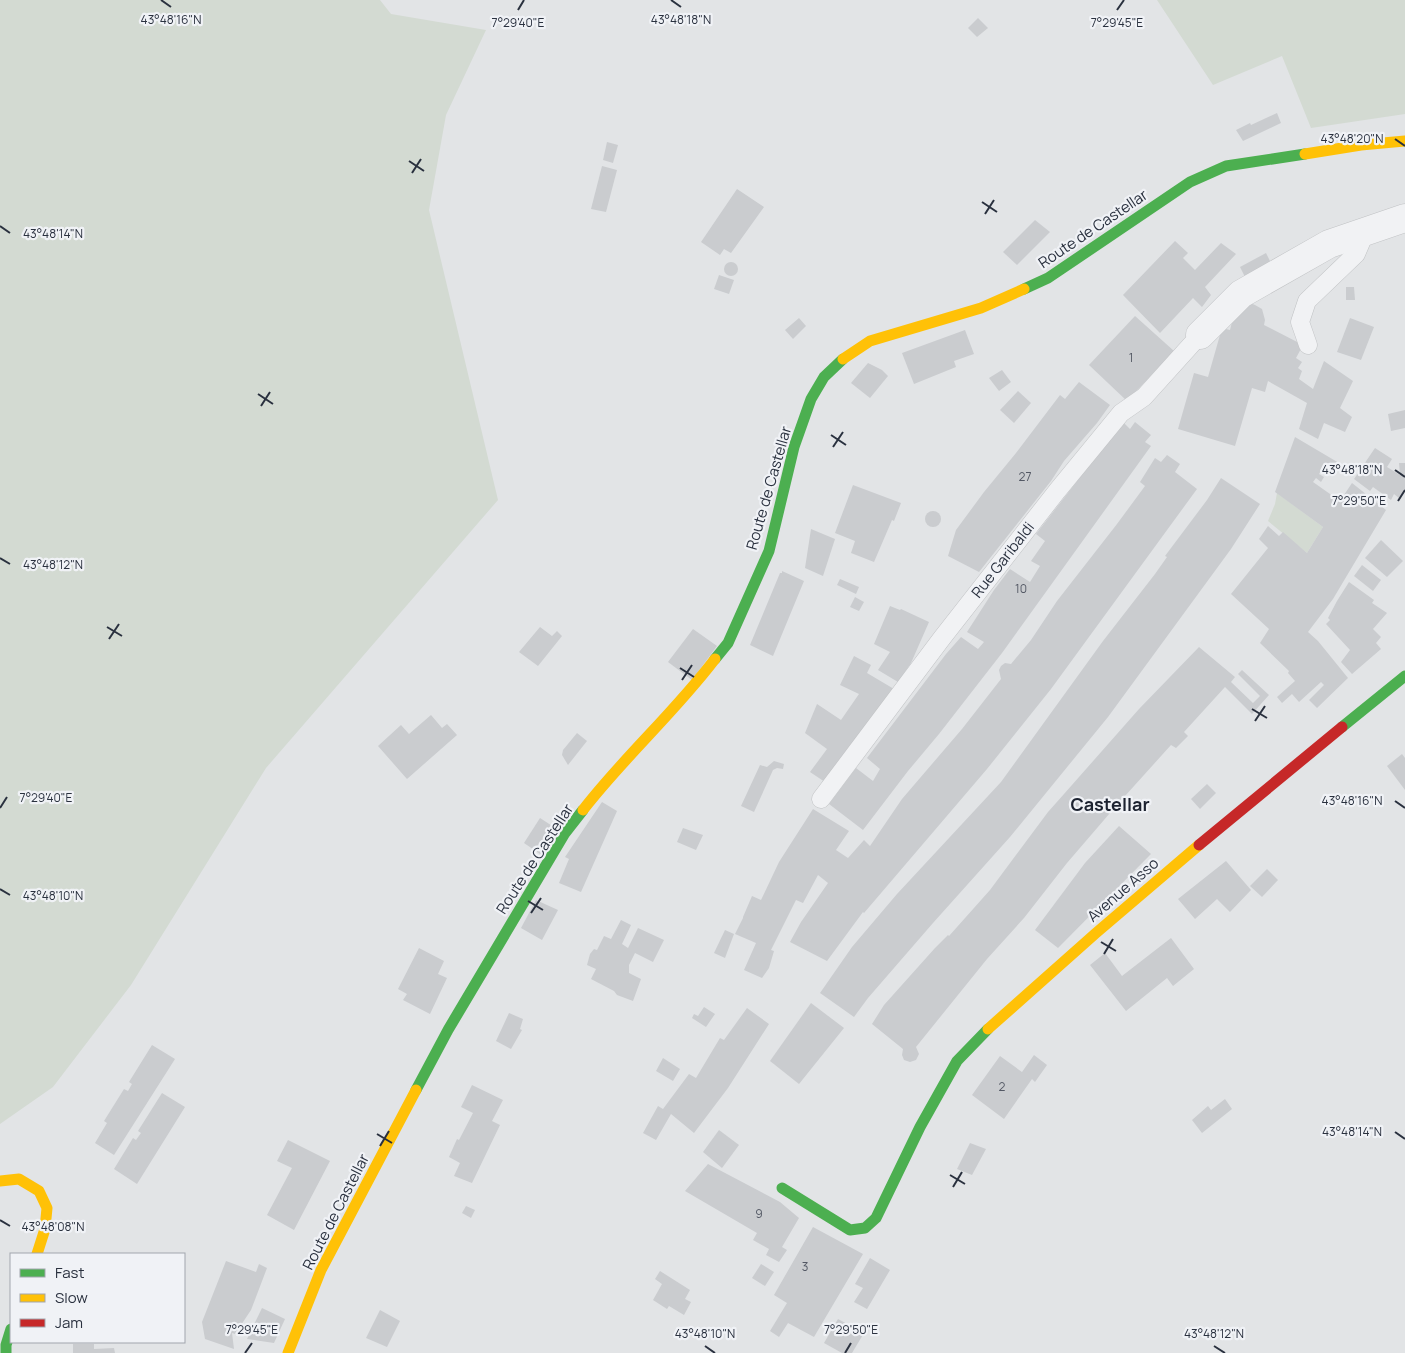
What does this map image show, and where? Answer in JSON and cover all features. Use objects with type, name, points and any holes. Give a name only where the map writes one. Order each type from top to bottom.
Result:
[{"type":"street","name":"Route de Castellar","points":[[288,1353],[321,1270],[448,1030],[565,832],[608,778],[691,691],[728,643],[768,551],[794,447],[811,399],[824,377],[844,358],[870,341],[981,308],[1048,278],[1190,182],[1226,166],[1361,144],[1405,141]]},
{"type":"street","points":[[1200,335],[1241,294],[1329,244],[1405,218]]},
{"type":"street","name":"Avenue Asso","points":[[782,1188],[850,1230],[865,1228],[876,1218],[920,1127],[957,1061],[986,1031],[1209,836],[1405,676]]},
{"type":"street","points":[[0,1181],[19,1179],[39,1191],[47,1208],[45,1229],[37,1253]]},
{"type":"street","points":[[6,1353],[6,1345],[10,1332]]},
{"type":"lane","points":[[1308,345],[1300,322],[1307,301],[1356,254],[1365,233]]},
{"type":"lane","name":"Rue Garibaldi","points":[[821,799],[942,638],[1115,420],[1121,413],[1144,397],[1200,335]]},
{"type":"shaded area","points":[[0,0],[380,0],[391,14],[486,30],[446,115],[429,210],[498,500],[266,768],[131,985],[53,1087],[0,1124]]},
{"type":"shaded area","points":[[1157,0],[1405,0],[1405,114],[1311,128],[1282,56],[1213,85]]},
{"type":"shaded area","points":[[1277,493],[1323,527],[1307,553],[1268,521]]},
{"type":"building","points":[[978,18],[988,28],[977,37],[968,28]]},
{"type":"building","points":[[1277,113],[1281,123],[1243,141],[1236,130],[1250,123],[1251,125]]},
{"type":"building","points":[[607,142],[618,145],[613,163],[603,160]]},
{"type":"building","points":[[602,166],[617,170],[606,212],[591,209]]},
{"type":"building","points":[[737,189],[764,207],[731,253],[724,249],[720,255],[701,242]]},
{"type":"building","points":[[1035,220],[1050,232],[1017,265],[1003,252]]},
{"type":"building","points":[[1175,241],[1188,253],[1183,258],[1195,270],[1221,243],[1236,254],[1205,287],[1211,295],[1202,307],[1193,298],[1160,333],[1123,295]]},
{"type":"building","points":[[1266,253],[1273,267],[1247,281],[1240,267]]},
{"type":"building","points":[[731,262],[736,264],[738,269],[736,274],[731,276],[726,274],[724,269],[726,264]]},
{"type":"building","points":[[719,275],[734,280],[729,294],[714,289]]},
{"type":"building","points":[[1346,287],[1354,287],[1355,300],[1346,300]]},
{"type":"building","points":[[1250,303],[1262,309],[1265,320],[1264,325],[1303,345],[1296,358],[1302,362],[1298,368],[1302,371],[1299,379],[1313,389],[1324,361],[1353,381],[1340,408],[1352,417],[1345,432],[1324,423],[1318,439],[1299,429],[1307,403],[1268,381],[1265,392],[1252,388],[1235,446],[1178,429],[1194,373],[1208,377],[1222,328],[1230,330],[1234,314]]},
{"type":"building","points":[[1135,316],[1174,351],[1127,401],[1089,365]]},
{"type":"building","points":[[799,318],[806,326],[793,339],[785,330]]},
{"type":"building","points":[[1350,318],[1374,327],[1361,360],[1337,352]]},
{"type":"building","points":[[965,330],[974,354],[954,361],[956,367],[914,384],[902,353]]},
{"type":"building","points":[[868,363],[882,370],[888,376],[870,398],[851,383]]},
{"type":"building","points":[[1002,370],[1011,382],[999,391],[989,378]]},
{"type":"building","points":[[1079,382],[1110,405],[1097,423],[1064,461],[1051,481],[979,572],[948,556],[956,530],[984,492],[1060,395],[1065,399]]},
{"type":"building","points":[[1018,391],[1031,403],[1014,423],[1000,410]]},
{"type":"building","points":[[1405,410],[1405,428],[1391,431],[1388,414]]},
{"type":"building","points":[[1123,422],[1130,429],[1135,422],[1151,435],[1145,442],[1151,446],[1002,653],[863,830],[829,804],[856,768],[873,781],[880,769],[867,758],[961,637],[978,649],[984,642],[967,632],[1010,569],[1030,582],[1040,566],[1031,561],[1045,541],[1036,534]]},
{"type":"building","points":[[1295,437],[1339,463],[1333,473],[1323,467],[1319,474],[1324,477],[1321,482],[1316,478],[1313,482],[1340,501],[1352,483],[1386,510],[1333,599],[1308,632],[1318,641],[1348,678],[1317,708],[1309,700],[1324,685],[1321,682],[1299,702],[1292,694],[1282,703],[1277,697],[1295,681],[1288,673],[1289,671],[1260,643],[1269,629],[1231,594],[1268,548],[1259,539],[1268,526],[1279,536],[1283,532],[1307,553],[1323,527],[1275,492]]},
{"type":"building","points":[[1375,448],[1392,459],[1387,467],[1400,475],[1399,463],[1405,463],[1405,491],[1399,498],[1394,494],[1391,500],[1373,487],[1370,491],[1354,479]]},
{"type":"building","points":[[1167,455],[1180,464],[1175,472],[1197,489],[1051,689],[987,769],[863,912],[827,961],[790,942],[801,922],[828,883],[818,875],[803,903],[796,900],[771,950],[774,951],[769,968],[762,978],[744,970],[756,943],[735,934],[752,896],[761,900],[779,862],[813,809],[849,831],[836,850],[848,858],[864,840],[870,846],[902,799],[962,729],[1001,679],[999,670],[1001,666],[1005,663],[1011,664],[1031,640],[1057,601],[1145,486],[1140,482],[1155,458],[1161,462]]},
{"type":"building","points":[[1221,478],[1260,504],[1231,549],[1108,717],[1010,837],[868,998],[854,1017],[820,993],[852,947],[897,894],[1001,782],[1103,641],[1155,574],[1167,557],[1165,556]]},
{"type":"building","points":[[853,485],[901,503],[874,562],[851,553],[855,541],[835,533]]},
{"type":"building","points":[[930,511],[936,511],[941,516],[939,525],[930,527],[925,522],[925,516]]},
{"type":"building","points":[[811,529],[835,539],[823,576],[805,568]]},
{"type":"building","points":[[1381,540],[1403,561],[1387,577],[1365,558]]},
{"type":"building","points":[[1362,565],[1381,580],[1373,591],[1354,576]]},
{"type":"building","points":[[782,571],[804,581],[773,656],[750,645]]},
{"type":"building","points":[[840,579],[859,587],[856,594],[837,585]]},
{"type":"building","points":[[1349,582],[1374,600],[1372,603],[1387,613],[1373,629],[1381,637],[1376,643],[1381,649],[1352,674],[1341,662],[1350,650],[1326,624],[1330,620],[1328,618]]},
{"type":"building","points":[[855,597],[864,602],[859,611],[850,607]]},
{"type":"building","points":[[890,606],[929,622],[911,663],[898,682],[878,670],[890,652],[874,644]]},
{"type":"building","points":[[540,627],[552,636],[557,631],[562,636],[538,666],[519,652]]},
{"type":"building","points":[[693,629],[717,646],[692,680],[668,662]]},
{"type":"building","points":[[1199,647],[1235,677],[1231,682],[1253,703],[1260,696],[1238,674],[1242,670],[1269,695],[1252,714],[1225,687],[1184,732],[1188,736],[1176,748],[1171,745],[1116,806],[1067,863],[1024,918],[987,959],[916,1047],[919,1054],[916,1060],[910,1062],[904,1060],[902,1055],[903,1049],[872,1024],[884,1005],[990,890],[1048,812],[1139,709]]},
{"type":"building","points":[[854,656],[871,665],[867,673],[894,689],[825,782],[810,772],[827,749],[805,733],[817,704],[841,720],[859,694],[840,685]]},
{"type":"building","points":[[431,715],[442,728],[447,724],[457,735],[407,779],[378,746],[401,725],[409,734]]},
{"type":"building","points":[[577,733],[587,741],[568,765],[562,755],[563,750]]},
{"type":"building","points":[[1402,754],[1405,758],[1405,790],[1387,766]]},
{"type":"building","points":[[774,761],[784,764],[783,769],[777,768],[773,770],[754,812],[741,806],[760,765],[767,767]]},
{"type":"building","points":[[1207,784],[1216,793],[1200,809],[1191,799]]},
{"type":"building","points":[[602,802],[617,811],[581,892],[559,883],[569,859],[565,857]]},
{"type":"building","points":[[540,818],[560,831],[543,856],[524,843]]},
{"type":"building","points":[[1119,826],[1151,854],[1058,948],[1035,930],[1085,863]]},
{"type":"building","points":[[683,828],[703,835],[696,850],[677,842]]},
{"type":"building","points":[[1226,861],[1251,890],[1230,912],[1217,899],[1195,919],[1178,899]]},
{"type":"building","points":[[1267,869],[1278,880],[1262,897],[1250,886]]},
{"type":"building","points":[[536,900],[558,910],[542,940],[521,928]]},
{"type":"building","points":[[621,920],[631,925],[622,944],[628,948],[638,928],[664,940],[653,962],[635,953],[629,965],[629,973],[641,979],[633,1001],[617,995],[614,991],[591,979],[596,969],[587,965],[590,954],[594,949],[597,950],[604,936],[611,939]]},
{"type":"building","points":[[725,930],[734,934],[725,958],[714,953]]},
{"type":"building","points":[[1171,938],[1194,969],[1173,986],[1167,978],[1126,1011],[1090,965],[1105,953],[1122,976]]},
{"type":"building","points":[[419,948],[444,961],[438,974],[447,978],[430,1014],[403,1000],[407,994],[398,989]]},
{"type":"building","points":[[811,1003],[844,1028],[799,1084],[770,1061]]},
{"type":"building","points":[[704,1007],[715,1014],[706,1027],[692,1018],[694,1014],[698,1016]]},
{"type":"building","points":[[747,1008],[769,1024],[728,1088],[694,1133],[671,1114],[656,1140],[643,1133],[658,1106],[663,1109],[689,1074],[696,1078],[720,1038],[724,1040]]},
{"type":"building","points":[[509,1013],[523,1019],[520,1029],[522,1030],[511,1049],[496,1041]]},
{"type":"building","points":[[152,1045],[175,1059],[114,1155],[95,1143],[107,1123],[104,1121],[124,1089],[128,1091],[132,1084],[129,1082]]},
{"type":"building","points":[[1034,1055],[1047,1065],[1035,1082],[1032,1079],[1004,1119],[972,1095],[1000,1056],[1022,1072]]},
{"type":"building","points":[[663,1058],[680,1069],[673,1081],[656,1071]]},
{"type":"building","points":[[472,1085],[503,1100],[492,1121],[500,1125],[472,1183],[454,1176],[460,1163],[449,1157],[457,1139],[459,1140],[473,1113],[461,1107]]},
{"type":"building","points":[[162,1093],[185,1107],[137,1184],[114,1169],[133,1138],[136,1140],[141,1133],[138,1131]]},
{"type":"building","points":[[1225,1099],[1232,1109],[1202,1133],[1192,1120],[1208,1106],[1211,1110]]},
{"type":"building","points":[[719,1130],[739,1145],[722,1168],[703,1152]]},
{"type":"building","points":[[288,1140],[330,1161],[294,1230],[267,1215],[292,1168],[277,1161]]},
{"type":"building","points":[[970,1143],[986,1149],[972,1175],[957,1169]]},
{"type":"building","points":[[708,1164],[780,1202],[799,1218],[782,1247],[787,1250],[779,1262],[766,1255],[769,1249],[753,1240],[757,1233],[685,1191]]},
{"type":"building","points":[[466,1206],[475,1210],[471,1218],[462,1213]]},
{"type":"building","points":[[813,1227],[863,1254],[814,1337],[788,1323],[779,1337],[770,1331],[787,1303],[774,1295]]},
{"type":"building","points":[[870,1258],[890,1270],[867,1309],[854,1302],[863,1288],[855,1284]]},
{"type":"building","points":[[226,1261],[256,1272],[259,1264],[267,1268],[251,1310],[235,1334],[232,1333],[234,1349],[205,1339],[202,1322]]},
{"type":"building","points":[[761,1264],[774,1272],[765,1286],[752,1278]]},
{"type":"building","points":[[660,1271],[690,1290],[685,1299],[691,1302],[684,1315],[669,1306],[667,1309],[653,1300],[662,1284],[655,1279]]},
{"type":"building","points":[[262,1308],[285,1319],[274,1343],[247,1339]]},
{"type":"building","points":[[380,1310],[400,1321],[387,1347],[366,1338]]},
{"type":"building","points":[[838,1319],[864,1333],[852,1353],[842,1353],[824,1343]]},
{"type":"building","points":[[73,1344],[94,1344],[94,1349],[114,1348],[115,1353],[73,1353]]},
{"type":"traffic: fast","points":[[1024,289],[1048,278],[1190,182],[1226,166],[1305,154]]},
{"type":"traffic: fast","points":[[715,659],[728,643],[769,551],[794,447],[811,399],[824,377],[843,359]]},
{"type":"traffic: fast","points":[[1342,727],[1405,676]]},
{"type":"traffic: fast","points":[[416,1090],[448,1030],[565,833],[583,810]]},
{"type":"traffic: fast","points":[[782,1188],[850,1230],[865,1228],[876,1218],[920,1127],[957,1061],[988,1029]]},
{"type":"traffic: fast","points":[[6,1353],[6,1345],[10,1332]]},
{"type":"traffic: slow","points":[[1305,154],[1361,145],[1405,141]]},
{"type":"traffic: slow","points":[[843,359],[870,341],[981,308],[1024,289]]},
{"type":"traffic: slow","points":[[583,810],[683,698],[715,659]]},
{"type":"traffic: slow","points":[[988,1029],[1199,845]]},
{"type":"traffic: slow","points":[[288,1353],[321,1270],[416,1090]]},
{"type":"traffic: slow","points":[[0,1181],[19,1179],[39,1191],[47,1208],[45,1229],[37,1253]]},
{"type":"traffic: jam","points":[[1199,845],[1342,727]]},
{"type":"district","name":"Castellar","points":[[1110,805]]}]
